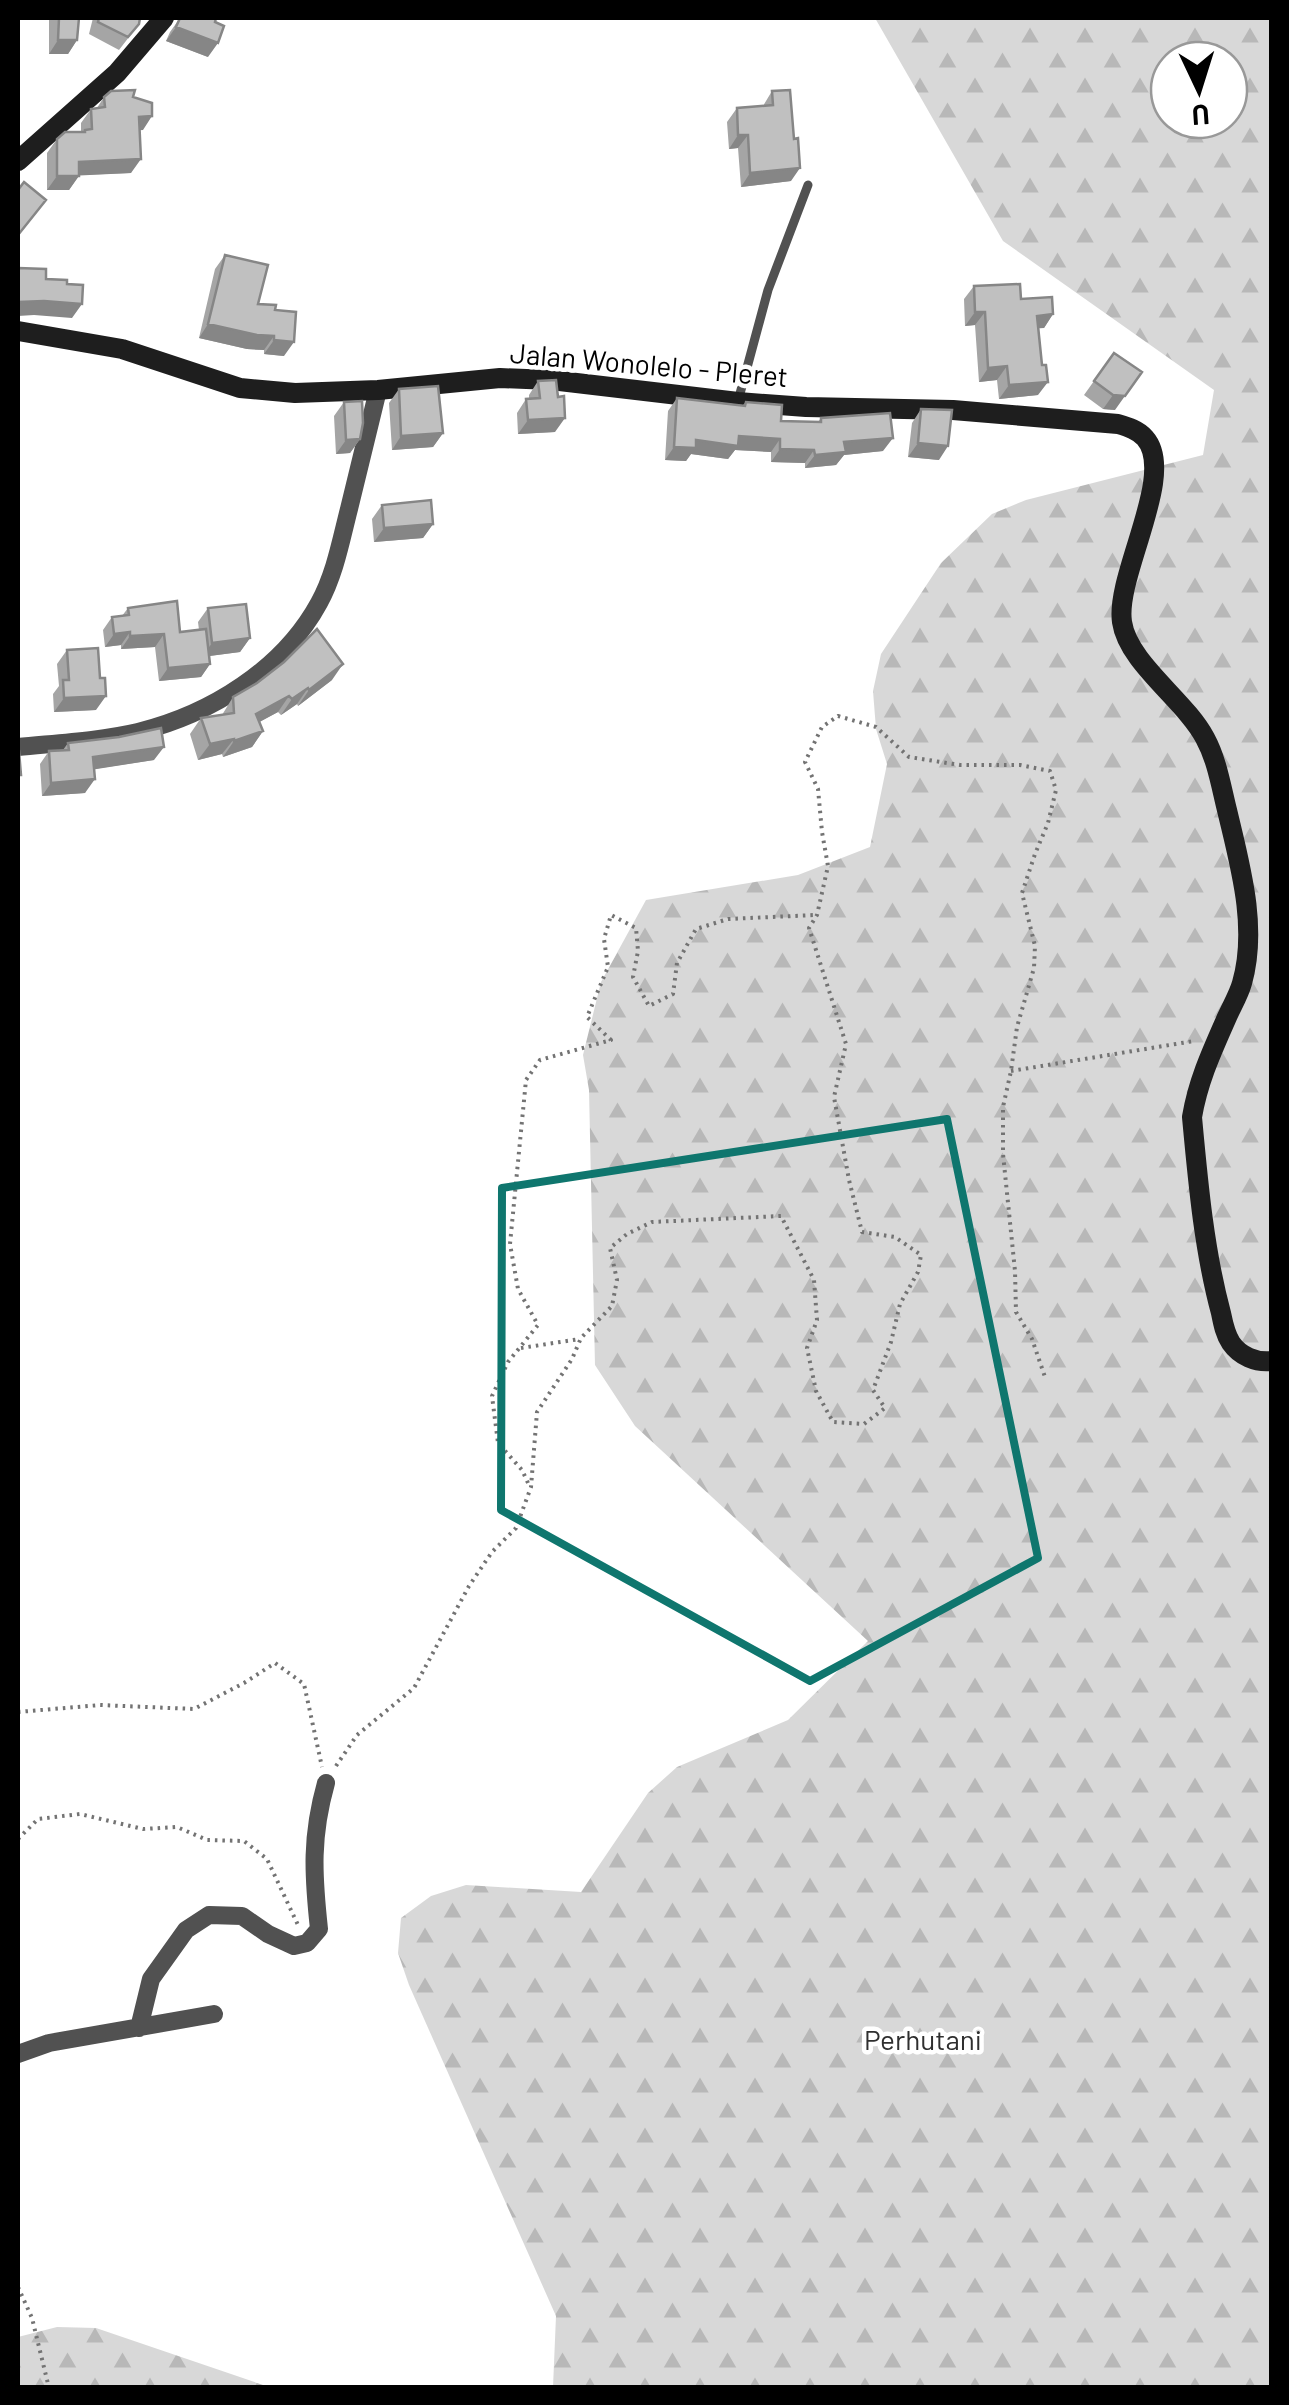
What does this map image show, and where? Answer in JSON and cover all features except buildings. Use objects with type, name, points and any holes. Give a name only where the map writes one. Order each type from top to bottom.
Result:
[{"type":"main road","points":[[18,161],[117,73],[164,18]]},
{"type":"main road","name":"Jalan Wonolelo - Pleret","points":[[18,332],[122,350],[240,388],[295,393],[378,390],[500,378],[551,380],[738,402],[952,410],[1118,424],[1133,429],[1152,450],[1155,476],[1124,593],[1121,617],[1125,637],[1205,736],[1216,763],[1243,880],[1248,949],[1242,984],[1218,1037]]},
{"type":"main road","points":[[1218,1037],[1196,1089],[1192,1117],[1214,1289],[1232,1345],[1250,1359],[1272,1361]]},
{"type":"street","points":[[18,747],[102,738],[174,721],[238,688],[286,649],[320,601],[335,565],[378,390]]},
{"type":"street","points":[[138,2028],[150,1979],[186,1930],[209,1914],[242,1916],[294,1946],[307,1943],[319,1929],[313,1867],[316,1816],[326,1782]]},
{"type":"street","points":[[18,2054],[49,2043],[214,2014]]},
{"type":"lane","points":[[738,402],[768,290],[808,185]]},
{"type":"path","points":[[326,1782],[357,1735],[414,1688],[469,1586],[492,1552],[516,1528],[530,1487],[538,1412],[572,1359],[580,1339],[612,1306],[617,1280],[610,1248],[628,1234],[652,1222],[781,1216],[814,1280],[816,1320],[807,1348],[816,1391],[833,1422],[864,1424],[885,1408],[873,1390],[900,1304],[918,1272],[921,1255],[896,1237],[862,1232],[848,1180],[834,1097],[846,1044],[808,928],[817,914],[828,866],[818,788],[805,762],[822,726],[838,716],[876,728],[909,757],[960,766],[1020,764],[1050,772],[1056,790],[1048,824],[1022,892],[1035,946],[1034,968],[1017,1027],[1002,1107],[1016,1312],[1032,1339],[1046,1380]]},
{"type":"path","points":[[530,1487],[522,1470],[498,1443],[492,1396],[508,1362],[538,1325],[518,1289],[510,1244],[526,1080],[540,1060],[610,1040],[586,1017],[608,967],[604,939],[612,915],[636,928],[634,976],[649,1006],[673,994],[677,963],[696,928],[728,919],[817,914]]},
{"type":"path","points":[[1011,1071],[1218,1037]]},
{"type":"path","points":[[520,1348],[580,1339]]},
{"type":"path","points":[[18,1712],[100,1705],[194,1709],[275,1663],[304,1684],[326,1782]]},
{"type":"path","points":[[18,1838],[38,1819],[80,1814],[144,1829],[176,1827],[207,1840],[244,1841],[267,1859],[307,1943]]},
{"type":"path","points":[[18,2287],[32,2318],[50,2388]]},
{"type":"highlighted area","points":[[947,1119],[1038,1558],[810,1681],[501,1510],[502,1188]]},
{"type":"green space","name":"Perhutani","points":[[875,18],[1271,18],[1271,2387],[553,2387],[556,2316],[409,1985],[398,1953],[401,1918],[431,1896],[466,1885],[581,1892],[648,1793],[677,1767],[788,1720],[868,1641],[635,1426],[595,1365],[589,1090],[583,1055],[601,982],[646,900],[798,875],[870,847],[887,764],[876,729],[873,691],[881,654],[941,563],[992,514],[1026,500],[1203,455],[1214,390],[1003,241]]},
{"type":"green space","points":[[57,2327],[96,2328],[269,2387],[18,2387],[18,2337]]}]
